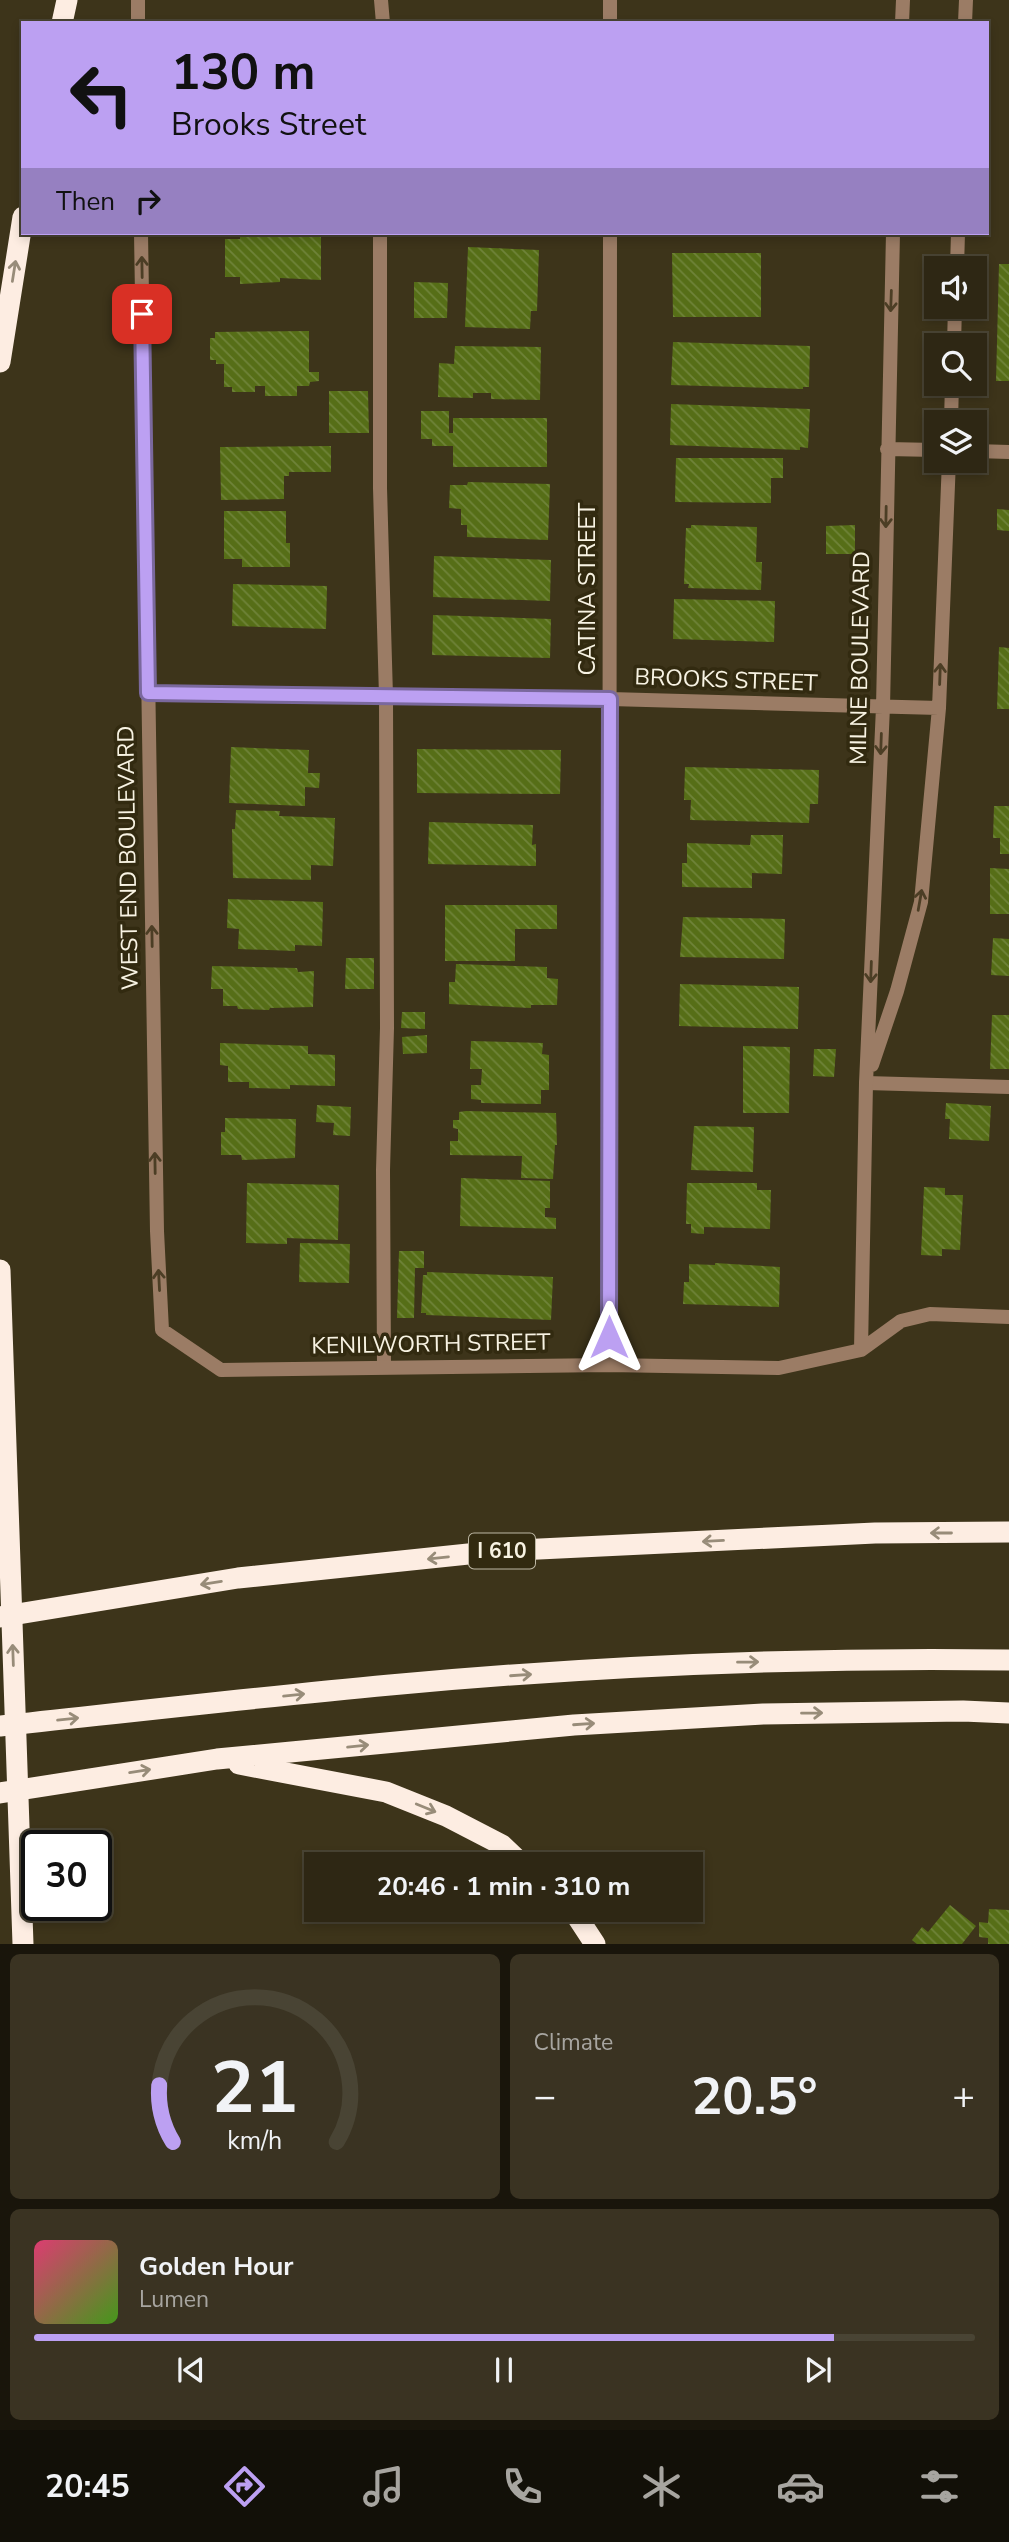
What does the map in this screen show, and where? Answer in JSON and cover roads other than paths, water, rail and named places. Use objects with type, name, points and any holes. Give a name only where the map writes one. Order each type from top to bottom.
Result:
[{"type":"highway","points":[[62,21],[67,0]]},
{"type":"highway","points":[[0,362],[21,230]]},
{"type":"highway","points":[[0,1270],[23,1944]]},
{"type":"highway","name":"I 610","points":[[0,1616],[239,1578],[497,1551],[875,1533],[1009,1532]]},
{"type":"highway","points":[[0,1726],[391,1685],[552,1673],[727,1662],[904,1658],[1009,1660]]},
{"type":"highway","points":[[0,1793],[217,1759],[574,1725],[763,1714],[963,1711],[1009,1713]]},
{"type":"highway","points":[[217,1759],[386,1792],[446,1816],[502,1845],[509,1852]]},
{"type":"highway","points":[[581,1922],[595,1944]]},
{"type":"street","points":[[138,0],[138,21]]},
{"type":"street","points":[[381,0],[383,21]]},
{"type":"street","points":[[610,0],[610,21]]},
{"type":"street","points":[[902,0],[902,21]]},
{"type":"street","points":[[965,21],[966,0]]},
{"type":"street","name":"WEST END BOULEVARD","points":[[141,235],[156,1231]]},
{"type":"street","points":[[380,235],[380,488],[386,696],[384,1367]]},
{"type":"street","name":"CATINA STREET","points":[[609,1365],[610,235]]},
{"type":"street","name":"MILNE BOULEVARD","points":[[861,1350],[866,1083],[883,707],[893,235]]},
{"type":"street","points":[[957,256],[958,235]]},
{"type":"street","points":[[887,449],[924,450]]},
{"type":"street","points":[[987,451],[1009,452]]},
{"type":"street","name":"MILNE BOULEVARD","points":[[866,1083],[897,991],[921,902],[939,708],[948,473]]},
{"type":"street","name":"BROOKS STREET","points":[[148,693],[610,699],[939,708]]},
{"type":"street","points":[[866,1083],[1009,1087]]},
{"type":"street","name":"KENILWORTH STREET","points":[[156,1231],[162,1330],[221,1370],[609,1365],[779,1368],[861,1350],[901,1321],[930,1314],[1009,1317]]}]
